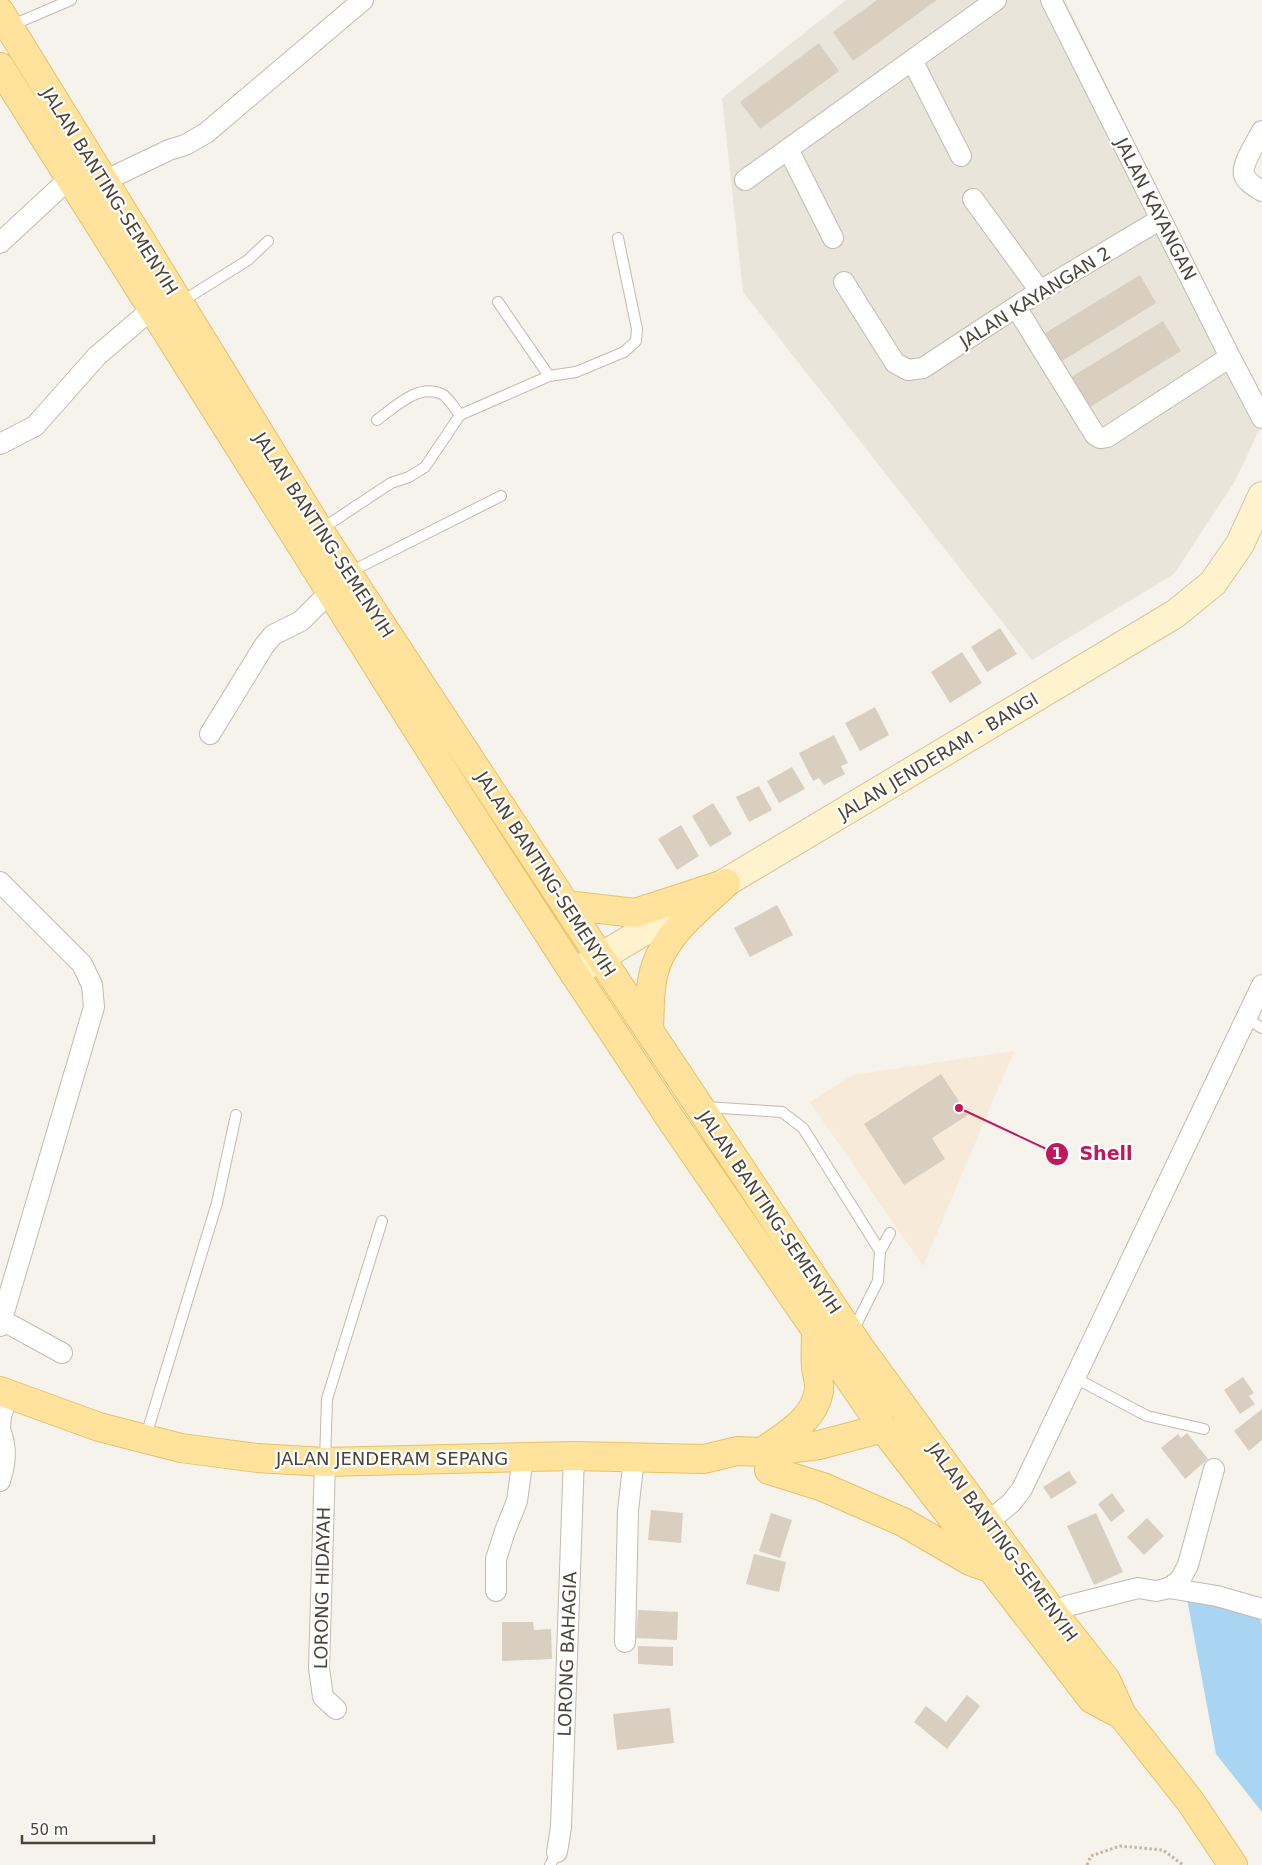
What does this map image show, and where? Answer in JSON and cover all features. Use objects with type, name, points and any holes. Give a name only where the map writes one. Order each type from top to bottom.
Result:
[{"type":"main road","name":"JALAN BANTING-SEMENYIH","points":[[4,20],[319,530],[339,582],[574,973],[816,1332],[886,1432],[1092,1699],[1122,1714]]},
{"type":"main road","name":"JALAN BANTING-SEMENYIH","points":[[0,68],[152,309],[339,582],[566,905],[856,1341],[1054,1614],[1106,1680],[1122,1714],[1190,1801],[1233,1865]]},
{"type":"main road","name":"JALAN JENDERAM - BANGI","points":[[574,973],[1175,614],[1213,583],[1240,544],[1262,496]]},
{"type":"main road","points":[[566,905],[635,914],[726,883]]},
{"type":"main road","points":[[649,1030],[652,987],[656,966],[666,945],[683,924],[726,883]]},
{"type":"main road","points":[[765,1461],[806,1417],[815,1404],[819,1389],[816,1367],[816,1332]]},
{"type":"main road","points":[[856,1341],[871,1376],[888,1404],[890,1414],[886,1432]]},
{"type":"main road","name":"JALAN JENDERAM SEPANG","points":[[5,1393],[99,1427],[145,1439],[180,1448],[257,1458],[325,1462],[574,1456],[704,1459],[736,1451],[765,1461]]},
{"type":"main road","points":[[765,1461],[876,1430],[916,1438],[937,1451]]},
{"type":"main road","points":[[765,1461],[903,1522],[970,1561],[990,1568]]},
{"type":"street","points":[[104,181],[169,150],[185,145],[206,133],[363,0]]},
{"type":"street","points":[[745,180],[996,0]]},
{"type":"street","name":"JALAN KAYANGAN","points":[[1051,0],[1262,418]]},
{"type":"street","points":[[912,60],[961,156]]},
{"type":"street","points":[[1262,131],[1244,166],[1244,176],[1262,191]]},
{"type":"street","points":[[788,149],[833,238]]},
{"type":"street","points":[[0,242],[70,178]]},
{"type":"street","points":[[973,199],[1040,291]]},
{"type":"street","name":"JALAN KAYANGAN 2","points":[[844,282],[895,362],[908,370],[923,368],[1040,291],[1161,219]]},
{"type":"street","points":[[1016,307],[1094,435],[1100,438],[1107,438],[1230,357]]},
{"type":"street","points":[[0,444],[35,426],[97,356],[152,309]]},
{"type":"street","points":[[210,734],[264,646],[273,635],[301,621],[339,582]]},
{"type":"street","points":[[0,882],[82,964],[92,985],[94,1007],[1,1322],[62,1353]]},
{"type":"street","points":[[988,1522],[1011,1503],[1022,1489],[1075,1378],[1254,1024],[1262,985]]},
{"type":"street","points":[[0,1481],[5,1464],[5,1445],[0,1428],[5,1393]]},
{"type":"street","name":"LORONG BAHAGIA","points":[[554,1861],[561,1827],[574,1456]]},
{"type":"street","points":[[496,1591],[496,1559],[517,1501],[523,1457]]},
{"type":"street","points":[[625,1642],[628,1511],[634,1458]]},
{"type":"street","name":"LORONG HIDAYAH","points":[[325,1462],[319,1668],[323,1697],[336,1709]]},
{"type":"street","points":[[1169,1588],[1180,1580],[1188,1565],[1214,1469]]},
{"type":"street","points":[[1054,1614],[1067,1606],[1138,1588],[1156,1590],[1169,1588],[1217,1596],[1262,1608]]},
{"type":"lane","points":[[4,20],[71,0]]},
{"type":"lane","points":[[319,530],[391,482],[409,477],[425,467],[460,415],[549,376],[576,372],[624,352],[636,341],[638,329],[618,238]]},
{"type":"lane","points":[[179,303],[248,260],[268,242]]},
{"type":"lane","points":[[498,302],[549,376]]},
{"type":"lane","points":[[377,420],[412,395],[428,391],[444,395],[460,415]]},
{"type":"lane","points":[[339,582],[501,496]]},
{"type":"lane","points":[[700,1106],[782,1112],[804,1128],[880,1251]]},
{"type":"lane","points":[[145,1439],[217,1203],[236,1115]]},
{"type":"lane","points":[[325,1462],[327,1399],[382,1221]]},
{"type":"lane","points":[[856,1341],[878,1281],[880,1251],[890,1233]]},
{"type":"lane","points":[[1075,1378],[1147,1416],[1204,1428]]},
{"type":"path","points":[[1086,1865],[1091,1856],[1120,1846],[1163,1850],[1183,1865]]},
{"type":"shaded area","points":[[846,0],[1065,0],[1262,402],[1262,424],[1235,481],[1174,574],[1032,660],[743,292],[722,98]]},
{"type":"shaded area","points":[[1014,1051],[923,1266],[810,1102],[853,1075]]},
{"type":"water","points":[[1187,1599],[1256,1611],[1262,1624],[1262,1812],[1216,1754]]},
{"type":"building","points":[[877,0],[937,0],[853,61],[833,32]]},
{"type":"building","points":[[819,43],[839,71],[760,129],[740,102]]},
{"type":"building","points":[[1140,275],[1156,303],[1059,363],[1042,335]]},
{"type":"building","points":[[1163,321],[1181,351],[1082,412],[1063,382]]},
{"type":"building","points":[[1000,628],[1017,654],[987,672],[971,647]]},
{"type":"building","points":[[962,652],[982,683],[950,703],[931,672]]},
{"type":"building","points":[[875,707],[889,735],[860,751],[845,723]]},
{"type":"building","points":[[834,735],[848,763],[841,766],[845,774],[824,785],[819,778],[813,781],[799,753]]},
{"type":"building","points":[[792,767],[805,789],[779,803],[767,781]]},
{"type":"building","points":[[759,786],[772,810],[749,822],[736,797]]},
{"type":"building","points":[[713,803],[732,834],[710,847],[692,816]]},
{"type":"building","points":[[681,825],[699,856],[677,870],[658,839]]},
{"type":"building","points":[[777,905],[793,935],[750,957],[734,928]]},
{"type":"building","points":[[941,1074],[968,1115],[932,1138],[945,1159],[904,1185],[864,1124]]},
{"type":"building","points":[[1243,1377],[1254,1393],[1249,1396],[1255,1404],[1240,1414],[1224,1390]]},
{"type":"building","points":[[1262,1409],[1262,1440],[1249,1451],[1234,1431]]},
{"type":"building","points":[[1187,1433],[1208,1459],[1185,1479],[1161,1448],[1178,1434],[1181,1438]]},
{"type":"building","points":[[1069,1471],[1077,1483],[1051,1499],[1043,1487]]},
{"type":"building","points":[[1112,1493],[1125,1511],[1111,1522],[1098,1504]]},
{"type":"building","points":[[651,1510],[683,1513],[681,1543],[648,1540]]},
{"type":"building","points":[[771,1513],[792,1520],[780,1558],[759,1551]]},
{"type":"building","points":[[1096,1513],[1123,1572],[1094,1585],[1067,1526]]},
{"type":"building","points":[[1147,1518],[1164,1536],[1144,1555],[1127,1537]]},
{"type":"building","points":[[754,1554],[786,1562],[779,1592],[746,1584]]},
{"type":"building","points":[[638,1610],[678,1612],[677,1640],[636,1638]]},
{"type":"building","points":[[502,1622],[533,1622],[534,1630],[551,1629],[552,1659],[502,1661]]},
{"type":"building","points":[[638,1646],[673,1647],[673,1666],[638,1664]]},
{"type":"building","points":[[967,1695],[980,1706],[947,1749],[914,1722],[926,1706],[946,1722]]},
{"type":"building","points":[[670,1708],[674,1743],[617,1750],[613,1714]]},
{"type":"place","name":"Shell","points":[[959,1108]]}]
